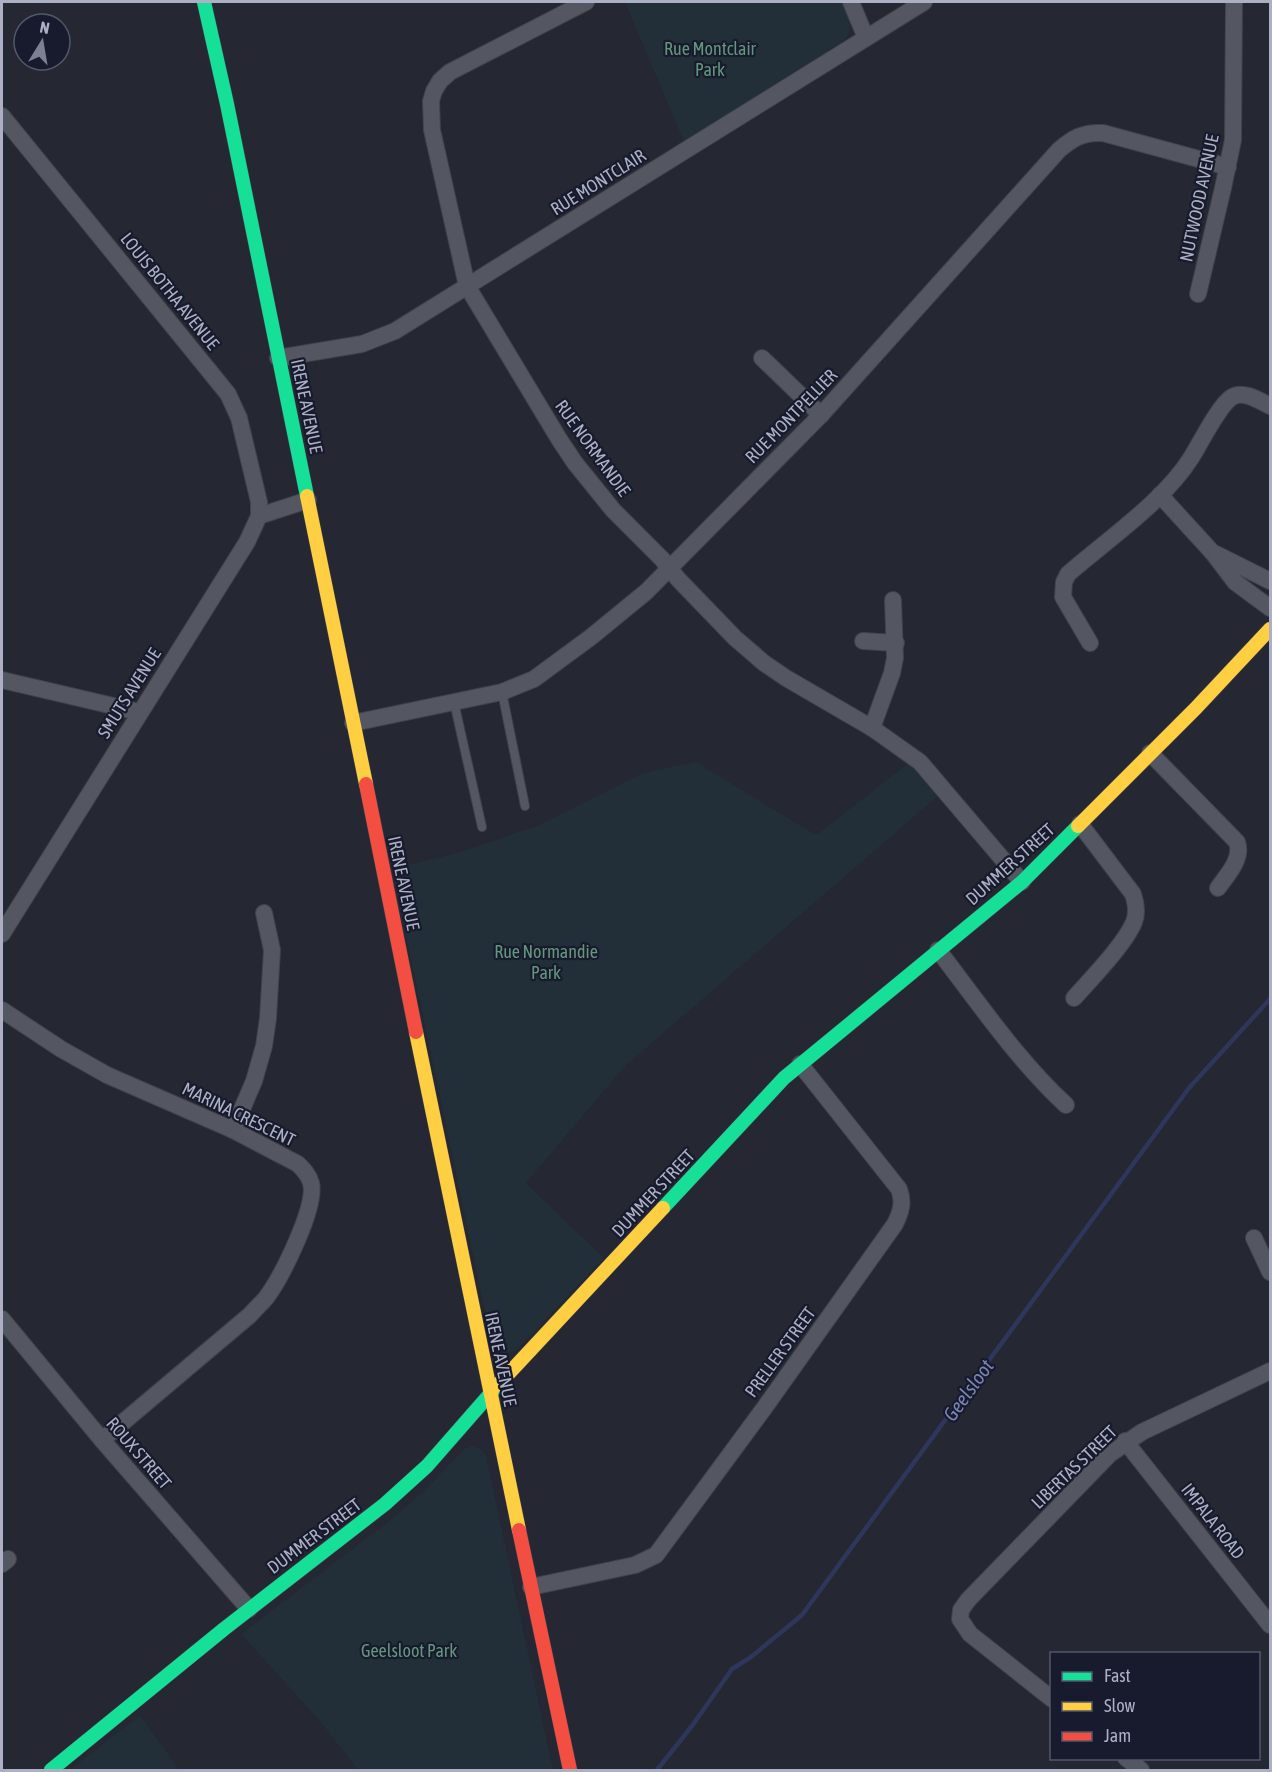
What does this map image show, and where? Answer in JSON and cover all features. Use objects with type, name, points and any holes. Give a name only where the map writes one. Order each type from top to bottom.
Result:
[{"type":"street","name":"IRENE AVENUE","points":[[204,2],[227,104],[490,1394],[570,1770]]},
{"type":"street","name":"RUE NORMANDIE","points":[[586,2],[450,72],[440,81],[434,91],[431,100],[432,130],[467,286],[559,440],[613,510],[735,638],[764,663],[872,728],[920,762],[1022,882]]},
{"type":"street","points":[[851,2],[866,38]]},
{"type":"street","name":"RUE MONTCLAIR","points":[[278,358],[362,344],[380,338],[413,321],[924,2]]},
{"type":"street","name":"NUTWOOD AVENUE","points":[[1198,294],[1233,140],[1234,2]]},
{"type":"street","name":"LOUIS BOTHA AVENUE","points":[[2,116],[228,394],[239,418],[259,502],[259,516]]},
{"type":"street","name":"RUE MONTPELLIER","points":[[353,723],[502,692],[534,678],[591,637],[646,592],[821,415],[1059,150],[1072,139],[1082,134],[1103,133],[1228,167]]},
{"type":"street","points":[[762,358],[821,415]]},
{"type":"street","points":[[1090,643],[1063,597],[1064,582],[1068,574],[1160,495],[1180,474],[1230,398],[1244,395],[1270,406]]},
{"type":"street","points":[[1160,495],[1213,553],[1235,582],[1270,608]]},
{"type":"street","points":[[259,516],[308,500]]},
{"type":"street","name":"SMUTS AVENUE","points":[[2,934],[247,542],[259,516]]},
{"type":"street","points":[[1213,553],[1270,581]]},
{"type":"street","points":[[872,728],[892,673],[896,643],[893,600]]},
{"type":"street","name":"DUMMER STREET","points":[[51,1770],[405,1486],[800,1064],[1022,882],[1270,629]]},
{"type":"street","points":[[863,641],[896,643]]},
{"type":"street","points":[[2,680],[139,712]]},
{"type":"street","points":[[1150,753],[1237,842],[1238,857],[1218,888]]},
{"type":"street","points":[[1074,998],[1110,957],[1133,924],[1137,905],[1133,894],[1080,824]]},
{"type":"street","points":[[233,1130],[254,1081],[264,1046],[272,950],[264,913]]},
{"type":"street","points":[[938,950],[1048,1089],[1066,1105]]},
{"type":"street","name":"MARINA CRESCENT","points":[[2,1010],[61,1049],[107,1075],[233,1130],[298,1164],[305,1171],[311,1184],[308,1213],[274,1287],[265,1299],[250,1315],[102,1440]]},
{"type":"street","name":"PRELLER STREET","points":[[531,1587],[635,1564],[656,1555],[895,1224],[902,1207],[898,1189],[800,1064]]},
{"type":"street","points":[[1254,1238],[1270,1272]]},
{"type":"street","name":"ROUX STREET","points":[[2,1319],[102,1440],[249,1609]]},
{"type":"street","name":"LIBERTAS STREET","points":[[1050,1697],[970,1634],[960,1619],[961,1610],[968,1600],[1087,1478],[1125,1442],[1270,1371]]},
{"type":"street","name":"IMPALA ROAD","points":[[1125,1442],[1270,1625]]},
{"type":"street","points":[[1128,1760],[1141,1770]]},
{"type":"lane","points":[[502,692],[525,806]]},
{"type":"lane","points":[[454,702],[482,827]]},
{"type":"green space","name":"Rue Montclair Park","points":[[625,2],[842,2],[849,18],[850,29],[841,43],[684,142]]},
{"type":"green space","name":"Rue Normandie Park","points":[[696,762],[816,835],[910,762],[938,796],[624,1067],[526,1183],[604,1258],[515,1352],[502,1353],[492,1345],[392,869],[457,853],[539,825],[643,773]]},
{"type":"green space","name":"Geelsloot Park","points":[[472,1446],[481,1449],[486,1456],[553,1770],[358,1770],[319,1720],[241,1634],[388,1522],[425,1490],[464,1449]]},
{"type":"green space","points":[[140,1715],[179,1770],[70,1770]]},
{"type":"waterway","name":"Geelsloot","points":[[657,1770],[692,1726],[732,1669],[751,1657],[802,1615],[1189,1088],[1270,999]]},
{"type":"traffic: fast","points":[[204,2],[307,496]]},
{"type":"traffic: fast","points":[[663,1208],[784,1078],[1022,882],[1078,826]]},
{"type":"traffic: fast","points":[[51,1770],[224,1629],[385,1504],[427,1466],[497,1386]]},
{"type":"traffic: slow","points":[[307,496],[366,784]]},
{"type":"traffic: slow","points":[[1078,826],[1196,708],[1270,629]]},
{"type":"traffic: slow","points":[[416,1032],[519,1530]]},
{"type":"traffic: slow","points":[[497,1386],[663,1208]]},
{"type":"traffic: jam","points":[[366,784],[416,1032]]},
{"type":"traffic: jam","points":[[519,1530],[570,1770]]}]
